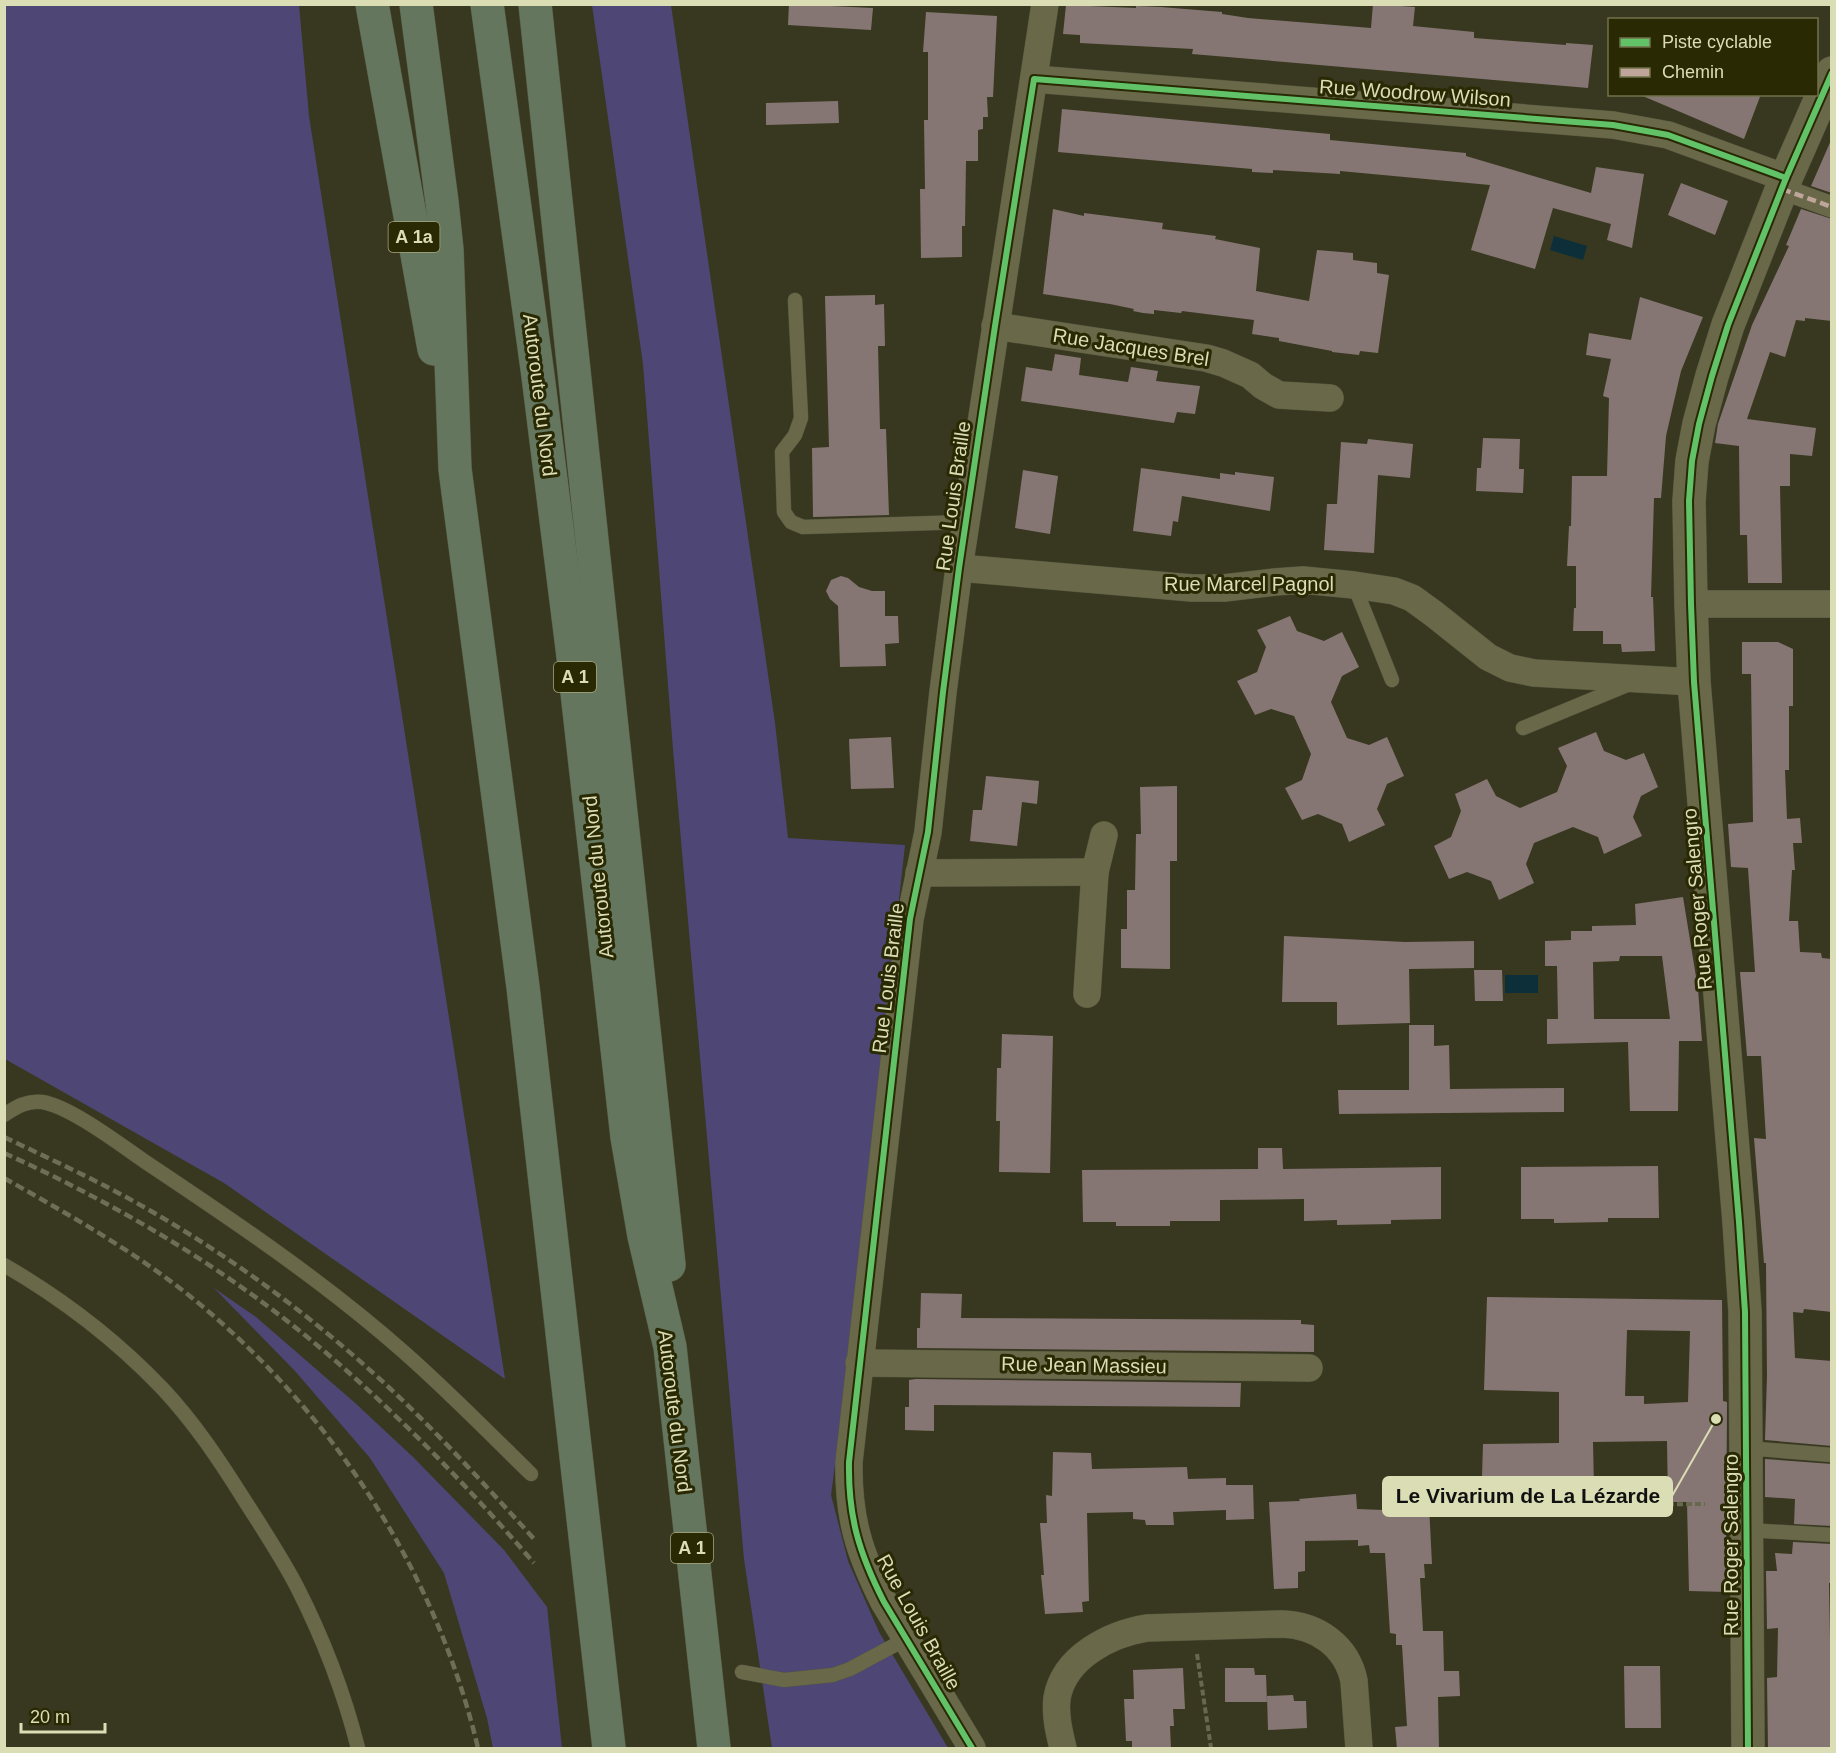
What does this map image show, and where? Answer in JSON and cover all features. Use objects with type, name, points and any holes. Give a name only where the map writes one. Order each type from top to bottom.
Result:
[{"type":"highway","name":"A 1a","points":[[372,4],[455,469]]},
{"type":"highway","points":[[416,4],[447,250],[455,469],[523,987],[609,1749]]},
{"type":"highway","name":"Autoroute du Nord","points":[[487,4],[538,376],[627,1137],[644,1236],[670,1347],[714,1749]]},
{"type":"highway","points":[[535,4],[656,1139],[669,1269],[670,1347]]},
{"type":"street","name":"Rue Louis Braille","points":[[972,1749],[872,1577],[855,1532],[848,1484],[859,1363],[910,919],[928,832],[959,568],[1045,4]]},
{"type":"street","name":"Rue Roger Salengro","points":[[1748,1749],[1745,1312],[1694,682],[1690,604],[1689,501],[1692,461],[1699,424],[1728,325],[1784,184],[1832,73]]},
{"type":"street","name":"Rue Woodrow Wilson","points":[[1034,79],[1613,125],[1668,135],[1784,184]]},
{"type":"street","points":[[1784,184],[1832,207]]},
{"type":"street","name":"Rue Jacques Brel","points":[[995,326],[1206,358],[1250,375],[1279,395],[1330,398]]},
{"type":"street","name":"Rue Marcel Pagnol","points":[[959,568],[1192,588],[1224,588],[1304,580],[1394,591],[1412,598],[1488,657],[1510,668],[1534,673],[1694,682]]},
{"type":"street","points":[[1690,604],[1832,604]]},
{"type":"street","points":[[1088,994],[1095,872],[1104,836]]},
{"type":"street","points":[[919,873],[1095,872]]},
{"type":"street","name":"Rue Jean Massieu","points":[[859,1363],[1309,1368]]},
{"type":"street","points":[[1064,1749],[1057,1722],[1057,1699],[1065,1678],[1077,1661],[1107,1640],[1135,1630],[1192,1626],[1296,1624],[1307,1627],[1326,1638],[1344,1655],[1352,1672],[1359,1749]]},
{"type":"lane","points":[[795,300],[801,418],[795,435],[782,452],[784,512],[791,522],[803,527],[967,522]]},
{"type":"lane","points":[[1354,585],[1392,680]]},
{"type":"lane","points":[[1523,728],[1640,679]]},
{"type":"lane","points":[[4,1115],[19,1105],[30,1102],[55,1106],[92,1126],[251,1232],[330,1292],[406,1355],[531,1474]]},
{"type":"lane","points":[[4,1264],[80,1316],[130,1358],[161,1387],[204,1439],[241,1494],[297,1587],[342,1695],[358,1749]]},
{"type":"lane","points":[[1746,1448],[1832,1455]]},
{"type":"lane","points":[[1747,1530],[1832,1536]]},
{"type":"lane","points":[[742,1672],[784,1680],[833,1675],[850,1670],[906,1639]]},
{"type":"path","points":[[1577,1478],[1578,1505],[1705,1504]]},
{"type":"path","points":[[1192,1626],[1211,1749]]},
{"type":"shaded area","points":[[4,5],[299,5],[309,116],[505,1379],[224,1183],[5,1059]]},
{"type":"shaded area","points":[[592,5],[671,5],[775,723],[788,838],[905,845],[831,1495],[848,1561],[879,1632],[948,1748],[772,1748],[744,1559],[673,749],[643,364]]},
{"type":"shaded area","points":[[214,1288],[256,1317],[354,1402],[413,1457],[504,1550],[547,1607],[562,1748],[493,1748],[487,1718],[444,1573],[370,1458],[295,1371]]},
{"type":"water","points":[[1554,236],[1587,246],[1583,260],[1550,250]]},
{"type":"water","points":[[1505,975],[1538,975],[1538,993],[1505,993]]},
{"type":"building","points":[[789,4],[873,8],[871,30],[788,25]]},
{"type":"building","points":[[1373,4],[1415,7],[1413,26],[1474,32],[1474,38],[1593,45],[1588,88],[1192,54],[1193,49],[1080,43],[1080,35],[1063,34],[1066,5],[1161,7],[1222,12],[1222,14],[1248,18],[1371,28]]},
{"type":"building","points":[[926,12],[997,16],[993,97],[987,97],[988,117],[983,117],[983,129],[978,130],[978,161],[966,161],[962,257],[921,258],[920,189],[925,189],[924,120],[928,120],[928,52],[923,52]]},
{"type":"building","points":[[1643,96],[1760,96],[1744,139]]},
{"type":"building","points":[[838,101],[839,123],[766,125],[766,103]]},
{"type":"building","points":[[1062,109],[1330,134],[1330,140],[1466,153],[1466,156],[1591,193],[1596,167],[1644,174],[1632,248],[1607,240],[1611,224],[1553,208],[1535,269],[1471,250],[1490,185],[1340,171],[1340,174],[1273,170],[1273,173],[1252,172],[1252,169],[1058,152]]},
{"type":"building","points":[[1832,138],[1832,193],[1811,186]]},
{"type":"building","points":[[1681,183],[1728,201],[1715,235],[1668,215]]},
{"type":"building","points":[[1053,209],[1084,216],[1084,213],[1163,223],[1162,229],[1216,236],[1215,239],[1260,248],[1256,291],[1309,301],[1317,250],[1353,253],[1353,260],[1377,263],[1377,273],[1389,275],[1378,353],[1360,351],[1359,355],[1332,352],[1279,341],[1279,338],[1252,334],[1254,320],[1182,311],[1181,313],[1154,310],[1154,314],[1143,313],[1110,304],[1043,294]]},
{"type":"building","points":[[1801,209],[1832,219],[1832,321],[1805,318],[1805,321],[1796,320],[1785,357],[1770,352],[1747,419],[1816,428],[1812,456],[1790,454],[1790,486],[1780,486],[1782,583],[1748,583],[1747,535],[1740,535],[1739,446],[1715,443],[1718,424],[1752,325],[1789,246],[1786,245]]},
{"type":"building","points":[[875,295],[875,305],[884,304],[885,346],[878,346],[880,429],[886,429],[889,515],[813,517],[812,448],[829,447],[825,296]]},
{"type":"building","points":[[1640,297],[1703,317],[1681,371],[1666,436],[1661,498],[1654,498],[1651,597],[1653,597],[1655,651],[1622,652],[1621,644],[1603,644],[1603,631],[1573,631],[1574,608],[1576,608],[1576,566],[1567,566],[1569,526],[1571,526],[1572,476],[1607,476],[1609,398],[1603,396],[1611,359],[1586,355],[1589,333],[1631,340]]},
{"type":"building","points":[[1055,354],[1081,358],[1079,375],[1128,382],[1131,367],[1158,371],[1156,381],[1200,386],[1195,414],[1177,412],[1174,423],[1021,401],[1026,367],[1052,371]]},
{"type":"building","points":[[1483,438],[1520,439],[1519,469],[1524,469],[1523,493],[1476,491],[1477,468],[1481,468]]},
{"type":"building","points":[[1368,439],[1413,444],[1410,478],[1378,475],[1374,553],[1324,550],[1327,504],[1337,504],[1341,442],[1367,444]]},
{"type":"building","points":[[1141,468],[1220,479],[1220,473],[1235,475],[1235,472],[1274,477],[1270,511],[1182,496],[1178,522],[1173,521],[1171,536],[1133,531]]},
{"type":"building","points":[[1023,470],[1058,476],[1050,534],[1015,528]]},
{"type":"building","points":[[841,576],[848,578],[859,587],[872,591],[885,591],[885,616],[898,616],[899,643],[885,644],[886,666],[840,667],[838,606],[830,599],[826,591],[831,580]]},
{"type":"building","points":[[1290,616],[1297,631],[1324,641],[1342,632],[1359,667],[1342,676],[1331,702],[1347,738],[1369,745],[1387,737],[1404,776],[1387,784],[1377,809],[1385,825],[1349,842],[1342,824],[1318,814],[1302,820],[1285,788],[1302,780],[1311,754],[1294,716],[1271,709],[1255,715],[1237,681],[1257,672],[1266,647],[1257,630]]},
{"type":"building","points":[[1742,642],[1778,642],[1793,649],[1793,706],[1789,706],[1789,770],[1785,770],[1787,819],[1800,818],[1802,843],[1793,843],[1795,870],[1792,870],[1789,921],[1798,921],[1800,952],[1821,953],[1822,958],[1832,959],[1832,1312],[1804,1309],[1803,1313],[1793,1312],[1795,1358],[1832,1361],[1832,1446],[1765,1440],[1766,1263],[1764,1263],[1754,1138],[1766,1139],[1761,1056],[1747,1056],[1740,972],[1755,972],[1748,868],[1731,867],[1728,824],[1753,822],[1751,674],[1742,674]]},
{"type":"building","points":[[1596,732],[1604,751],[1626,760],[1644,753],[1658,787],[1641,796],[1633,817],[1642,836],[1604,854],[1598,837],[1573,827],[1534,843],[1526,864],[1534,883],[1499,900],[1491,881],[1467,872],[1449,879],[1434,846],[1451,837],[1461,811],[1455,794],[1487,779],[1496,796],[1520,808],[1557,792],[1567,766],[1558,748]]},
{"type":"building","points":[[891,737],[894,788],[851,789],[849,739]]},
{"type":"building","points":[[986,776],[1039,781],[1037,804],[1022,802],[1017,846],[970,841],[973,810],[982,810]]},
{"type":"building","points":[[1177,786],[1177,861],[1170,861],[1170,969],[1121,968],[1121,929],[1127,929],[1127,890],[1135,890],[1136,834],[1141,834],[1140,787]]},
{"type":"building","points":[[1683,897],[1698,989],[1702,1041],[1679,1041],[1678,1111],[1630,1111],[1628,1042],[1547,1044],[1547,1019],[1558,1019],[1557,966],[1545,966],[1545,941],[1571,940],[1571,931],[1592,931],[1592,926],[1636,925],[1635,904]],"holes":[[[1620,956],[1662,956],[1670,1019],[1594,1019],[1593,962],[1619,961]]]},
{"type":"building","points":[[1284,936],[1405,942],[1474,941],[1474,968],[1409,969],[1410,1023],[1337,1025],[1337,1002],[1282,1002]]},
{"type":"building","points":[[1474,970],[1502,970],[1503,1001],[1475,1001]]},
{"type":"building","points":[[1409,1025],[1434,1025],[1434,1046],[1449,1045],[1450,1089],[1564,1088],[1564,1112],[1339,1114],[1338,1090],[1409,1090]]},
{"type":"building","points":[[1002,1034],[1053,1036],[1050,1173],[999,1172],[1000,1121],[996,1121],[997,1068],[1001,1068]]},
{"type":"building","points":[[1258,1148],[1282,1148],[1283,1169],[1441,1167],[1441,1219],[1391,1220],[1391,1224],[1337,1225],[1337,1220],[1304,1221],[1304,1199],[1220,1200],[1220,1221],[1170,1221],[1170,1226],[1116,1226],[1116,1222],[1083,1222],[1082,1170],[1258,1169]]},
{"type":"building","points":[[1658,1166],[1659,1218],[1608,1218],[1608,1222],[1554,1223],[1554,1219],[1521,1219],[1521,1167]]},
{"type":"building","points":[[921,1293],[962,1294],[961,1318],[1301,1320],[1301,1324],[1314,1325],[1314,1352],[917,1348]]},
{"type":"building","points":[[1487,1297],[1722,1300],[1723,1401],[1727,1402],[1726,1570],[1728,1570],[1728,1592],[1689,1591],[1687,1502],[1668,1502],[1667,1441],[1593,1442],[1594,1489],[1524,1490],[1524,1509],[1481,1509],[1483,1444],[1559,1443],[1559,1392],[1484,1390]],"holes":[[[1627,1330],[1690,1331],[1688,1402],[1644,1404],[1644,1396],[1625,1396]]]},
{"type":"building","points":[[909,1380],[1241,1383],[1240,1407],[934,1405],[934,1431],[905,1430],[905,1407],[909,1407]]},
{"type":"building","points":[[1053,1452],[1091,1453],[1092,1469],[1187,1467],[1188,1479],[1226,1478],[1226,1485],[1253,1485],[1254,1519],[1226,1520],[1226,1510],[1173,1512],[1174,1525],[1146,1525],[1145,1520],[1133,1519],[1133,1512],[1087,1513],[1089,1601],[1082,1602],[1083,1612],[1045,1614],[1041,1575],[1044,1575],[1040,1523],[1047,1523],[1046,1495],[1052,1496]]},
{"type":"building","points":[[1765,1459],[1832,1464],[1832,1526],[1794,1524],[1795,1499],[1765,1497]]},
{"type":"building","points":[[1356,1494],[1357,1509],[1409,1511],[1408,1505],[1429,1505],[1432,1564],[1424,1564],[1425,1578],[1420,1578],[1423,1631],[1443,1631],[1444,1671],[1459,1671],[1460,1696],[1438,1697],[1439,1749],[1397,1749],[1395,1727],[1407,1726],[1402,1645],[1396,1645],[1396,1634],[1390,1633],[1385,1553],[1370,1553],[1369,1545],[1358,1546],[1358,1540],[1305,1541],[1305,1571],[1298,1572],[1298,1588],[1274,1589],[1269,1502],[1300,1501],[1299,1499]]},
{"type":"building","points":[[1793,1542],[1832,1544],[1832,1583],[1829,1583],[1832,1749],[1768,1749],[1767,1678],[1777,1677],[1778,1628],[1767,1629],[1766,1571],[1777,1571],[1775,1553],[1792,1554]]},
{"type":"building","points":[[1624,1666],[1660,1666],[1661,1728],[1625,1728]]},
{"type":"building","points":[[1183,1668],[1185,1709],[1173,1709],[1174,1726],[1170,1726],[1171,1749],[1132,1749],[1132,1741],[1126,1741],[1124,1699],[1134,1699],[1133,1670]]},
{"type":"building","points":[[1225,1668],[1254,1668],[1255,1675],[1266,1675],[1267,1702],[1225,1702]]},
{"type":"building","points":[[1293,1695],[1294,1701],[1306,1701],[1307,1728],[1268,1730],[1267,1696]]},
{"type":"railway","points":[[4,1137],[135,1202],[192,1236],[275,1293],[328,1334],[402,1399],[535,1540]]},
{"type":"railway","points":[[4,1153],[91,1195],[175,1243],[294,1326],[358,1381],[411,1431],[461,1482],[534,1563]]},
{"type":"railway","points":[[4,1178],[106,1238],[179,1287],[251,1351],[297,1399],[338,1451],[376,1505],[409,1563],[437,1622],[460,1684],[478,1748]]},
{"type":"marked path","points":[[1782,189],[1832,207]]},
{"type":"cycle path","points":[[1748,1748],[1745,1312],[1694,682],[1689,501],[1692,461],[1699,424],[1728,325],[1786,178],[1832,73]]},
{"type":"cycle path","points":[[972,1748],[884,1602],[868,1567],[853,1518],[849,1462],[910,919],[928,832],[959,568],[1034,79],[1613,125],[1668,135],[1786,178]]},
{"type":"place","name":"Le Vivarium de La Lézarde","points":[[1716,1419]]}]
